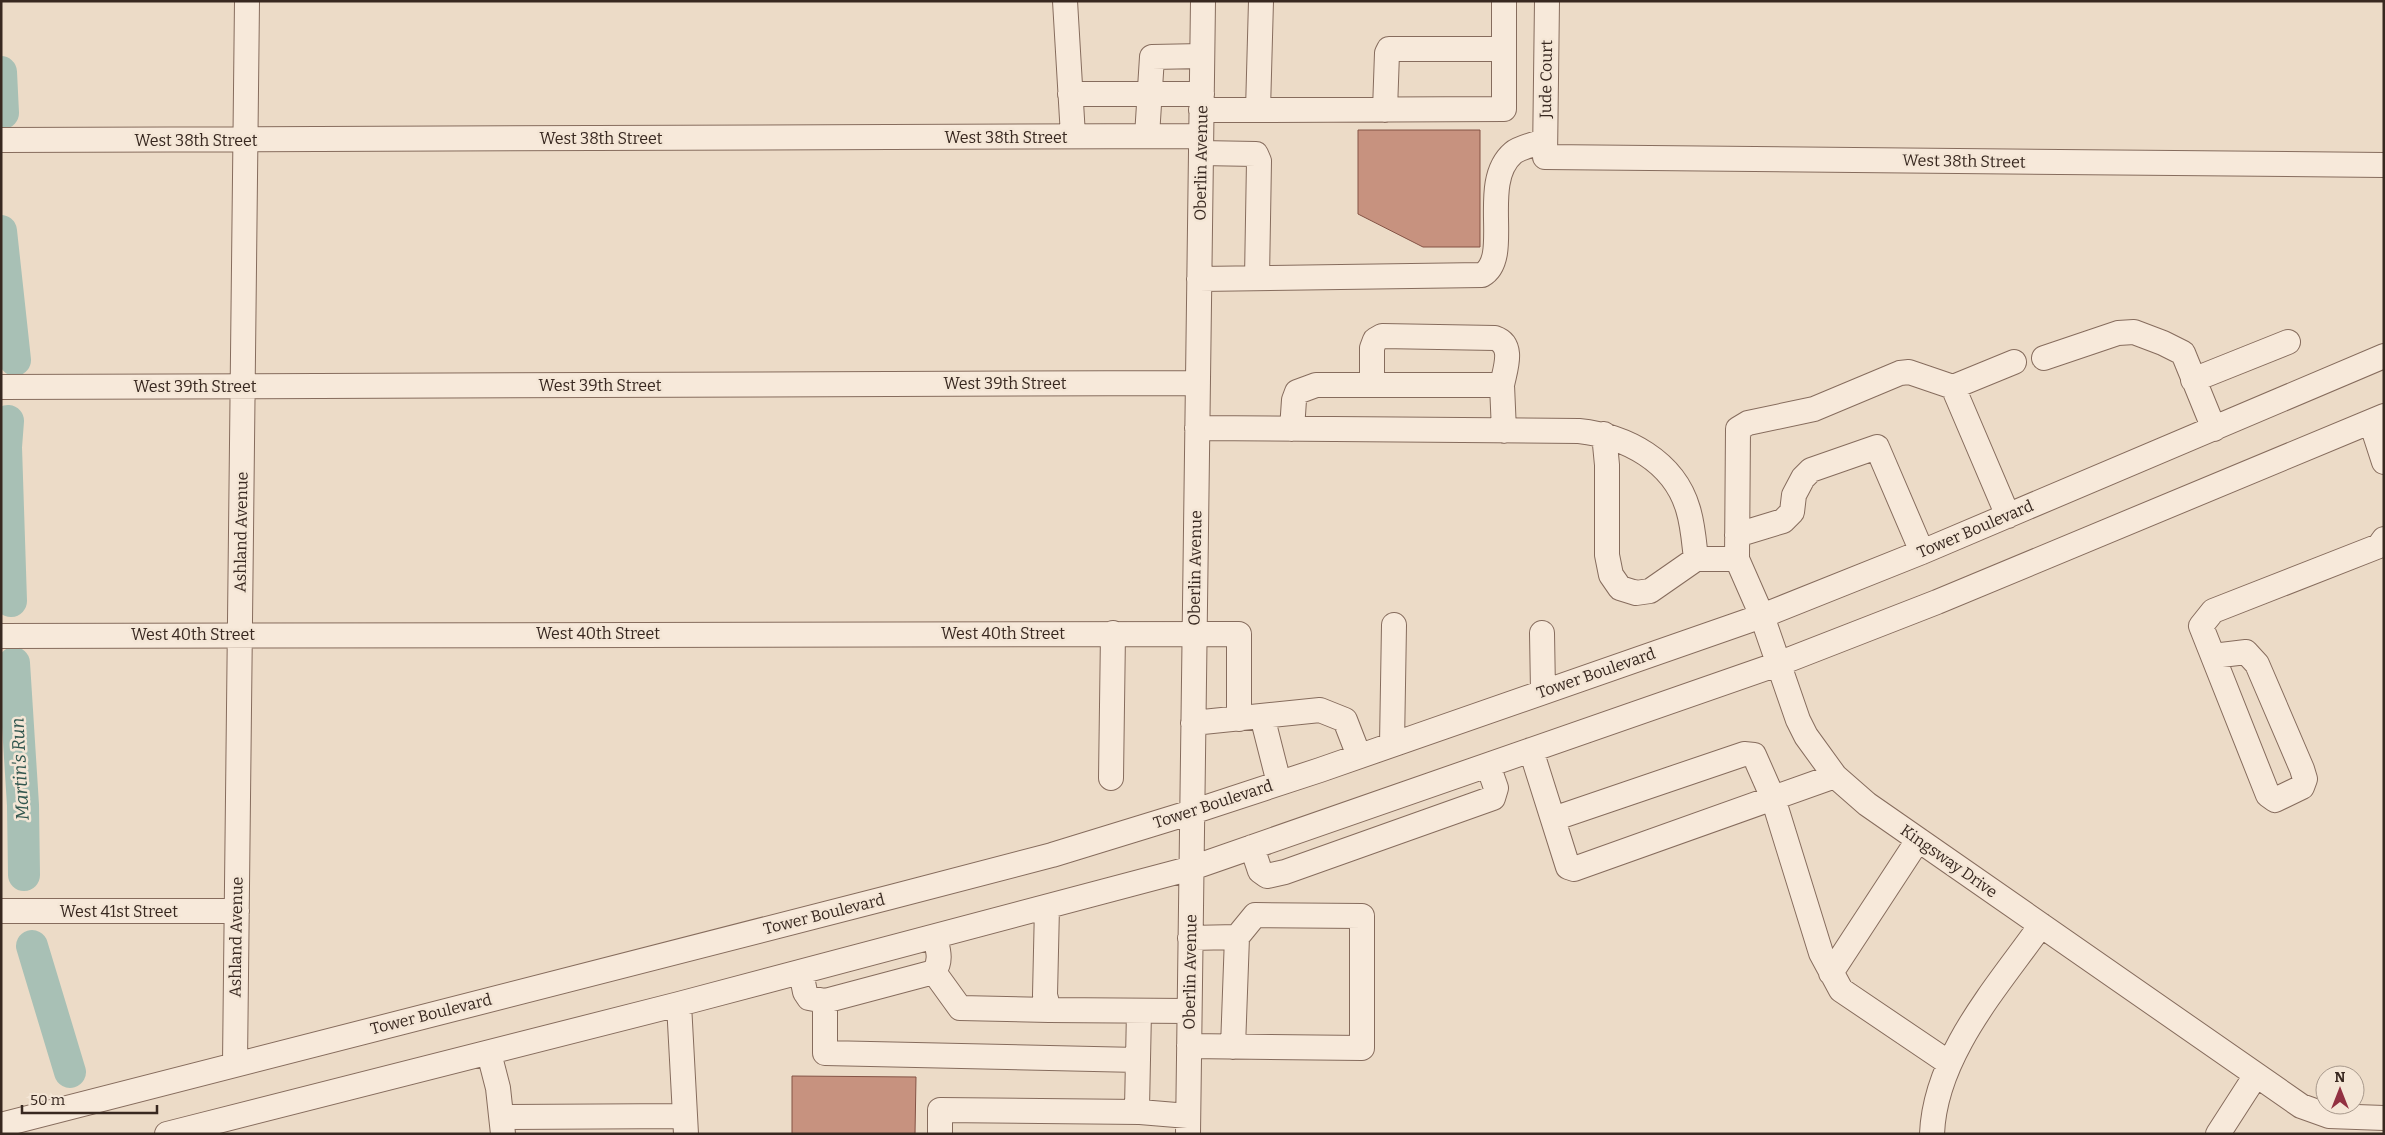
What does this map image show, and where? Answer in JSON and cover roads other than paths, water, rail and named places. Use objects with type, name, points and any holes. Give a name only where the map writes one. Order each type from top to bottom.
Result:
[{"type":"street","name":"Ashland Avenue","points":[[235,1064],[247,139],[247,1]]},
{"type":"street","points":[[1065,1],[1073,136]]},
{"type":"street","name":"Oberlin Avenue","points":[[1188,1125],[1203,1]]},
{"type":"street","points":[[1258,110],[1261,1]]},
{"type":"street","points":[[1070,94],[1148,94],[1258,110],[1504,109],[1504,1]]},
{"type":"street","name":"Jude Court","points":[[1545,149],[1548,1]]},
{"type":"street","points":[[1385,110],[1387,53],[1389,49],[1504,49]]},
{"type":"street","points":[[1147,136],[1148,94],[1152,56],[1202,56]]},
{"type":"street","name":"West 38th Street","points":[[1,140],[1147,136],[1256,154],[1259,161],[1257,278],[1482,275],[1490,270],[1494,260],[1496,198],[1500,167],[1514,152],[1545,149],[2384,165]]},
{"type":"street","points":[[1199,279],[1257,278]]},
{"type":"street","points":[[2044,358],[2118,333],[2134,332],[2163,343],[2182,354],[2214,429]]},
{"type":"street","points":[[1372,385],[1372,348],[1375,340],[1382,336],[1495,338],[1503,341],[1506,346],[1507,355],[1502,385],[1504,431]]},
{"type":"street","points":[[2193,380],[2288,342]]},
{"type":"street","name":"Tower Boulevard","points":[[1,1125],[891,897],[1052,854],[1192,812],[1762,616],[1922,552],[2384,356]]},
{"type":"street","points":[[2008,516],[1952,387],[2014,362]]},
{"type":"street","name":"Kingsway Drive","points":[[1952,387],[1909,372],[1900,373],[1814,409],[1748,423],[1738,429],[1737,559],[1762,616],[1778,664],[1806,736],[1835,776],[1862,800],[2300,1106],[2314,1112],[2343,1117],[2384,1118]]},
{"type":"street","name":"West 39th Street","points":[[1,387],[1198,383]]},
{"type":"street","points":[[1292,429],[1294,400],[1297,392],[1303,388],[1316,385],[1502,385]]},
{"type":"street","points":[[167,1134],[234,1125],[489,1053],[1192,868],[1778,664],[1937,602],[2163,506],[2377,419],[2384,462]]},
{"type":"street","points":[[1197,428],[1580,431],[1604,434],[1626,443],[1663,467],[1678,488],[1688,507],[1696,558]]},
{"type":"street","points":[[1604,434],[1607,465],[1607,555],[1611,575],[1620,588],[1636,593],[1650,591],[1696,558],[1737,559]]},
{"type":"street","points":[[1737,535],[1783,521],[1792,512],[1794,495],[1803,478],[1811,470],[1877,446],[1922,552]]},
{"type":"street","points":[[2213,656],[2246,652],[2257,664],[2302,769],[2305,779],[2302,787],[2275,800],[2268,795],[2201,626],[2213,611],[2379,546],[2384,539]]},
{"type":"street","points":[[1392,744],[1394,625]]},
{"type":"street","name":"West 40th Street","points":[[1,636],[1194,632],[1239,634],[1239,719]]},
{"type":"street","points":[[1111,778],[1113,633]]},
{"type":"street","points":[[1542,633],[1543,691]]},
{"type":"street","points":[[1193,724],[1320,710],[1345,720],[1359,756]]},
{"type":"street","points":[[1262,716],[1279,783]]},
{"type":"street","points":[[1531,750],[1568,866],[1574,869],[1835,776]]},
{"type":"street","points":[[1553,819],[1744,754],[1754,755],[1773,798],[1820,953],[1841,990],[1949,1064]]},
{"type":"street","points":[[1252,847],[1260,871],[1267,876],[1285,872],[1493,798],[1496,788],[1488,765]]},
{"type":"street","points":[[1831,973],[1918,840]]},
{"type":"street","points":[[1047,907],[1045,995],[1049,1010]]},
{"type":"street","name":"West 41st Street","points":[[1,911],[237,911]]},
{"type":"street","points":[[1189,1046],[1233,1047],[1362,1048],[1362,916],[1255,915],[1237,937],[1233,1047]]},
{"type":"street","points":[[1932,1134],[1939,1093],[1949,1064],[1971,1025],[2041,925]]},
{"type":"street","points":[[801,972],[805,992],[809,998],[825,1001],[934,972],[939,965],[939,954],[935,937]]},
{"type":"street","points":[[1190,938],[1237,937]]},
{"type":"street","points":[[934,972],[960,1008],[1189,1011]]},
{"type":"street","points":[[825,1001],[825,1053],[1138,1060]]},
{"type":"street","points":[[489,1053],[503,1125],[685,1125],[679,1004]]},
{"type":"street","points":[[1139,1011],[1138,1108],[1140,1112]]},
{"type":"street","points":[[2218,1134],[2256,1075]]},
{"type":"street","points":[[940,1134],[940,1110],[1140,1112],[1188,1125]]},
{"type":"waterway","name":"Martin's Run","points":[[1,72],[3,113]]},
{"type":"waterway","name":"Martin's Run","points":[[1,231],[15,360]]},
{"type":"waterway","name":"Martin's Run","points":[[8,421],[6,447],[11,601]]},
{"type":"waterway","name":"Martin's Run","points":[[14,663],[23,805],[24,875]]},
{"type":"waterway","name":"Martin's Run","points":[[32,946],[70,1072]]}]
